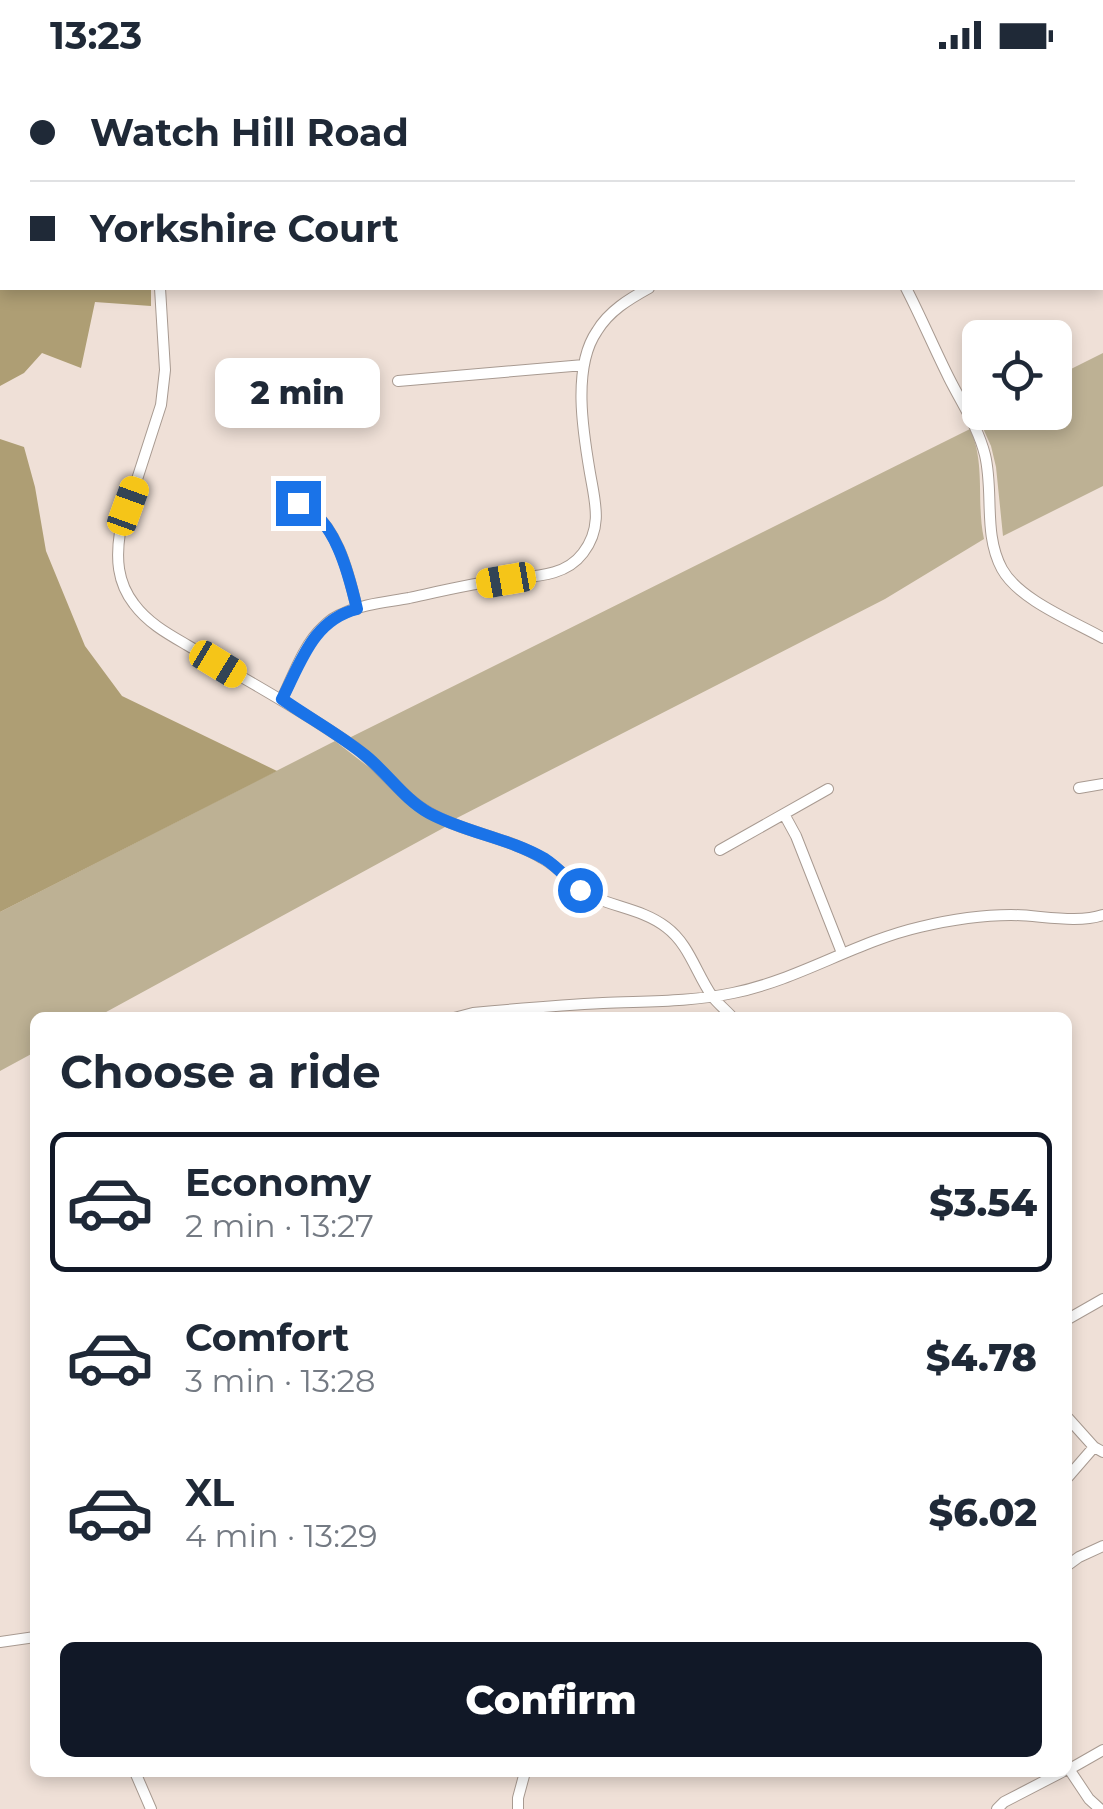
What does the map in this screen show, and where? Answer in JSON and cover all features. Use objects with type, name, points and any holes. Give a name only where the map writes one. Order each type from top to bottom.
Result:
[{"type":"street","points":[[160,290],[164,387],[116,554],[118,574],[133,603],[155,626],[282,699],[361,752],[427,812],[533,853],[562,871],[580,890],[638,911],[669,929],[683,944],[712,996],[727,1012]]},
{"type":"street","points":[[282,699],[320,628],[344,613],[506,580],[538,578],[568,568],[582,555],[593,536],[597,512],[582,410],[584,365],[596,332],[621,304],[646,290]]},
{"type":"street","points":[[907,290],[966,407],[984,452],[992,537],[1001,567],[1026,595],[1103,638]]},
{"type":"street","points":[[398,381],[584,365]]},
{"type":"street","points":[[298,503],[313,512],[342,554],[357,609]]},
{"type":"street","points":[[1079,788],[1103,784]]},
{"type":"street","points":[[720,850],[828,789]]},
{"type":"street","points":[[784,814],[842,953]]},
{"type":"street","points":[[484,1012],[734,993],[918,927],[1010,915],[1103,915]]},
{"type":"street","points":[[1072,1317],[1103,1299]]},
{"type":"street","points":[[1072,1422],[1099,1449],[1072,1473]]},
{"type":"street","points":[[1072,1562],[1103,1546]]},
{"type":"street","points":[[0,1642],[30,1638]]},
{"type":"street","points":[[1072,1768],[1103,1750]]},
{"type":"street","points":[[137,1777],[151,1809]]},
{"type":"street","points":[[518,1809],[524,1777]]},
{"type":"street","points":[[996,1809],[1054,1777]]},
{"type":"street","points":[[1071,1777],[1100,1809]]},
{"type":"shaded area","points":[[0,290],[151,290],[151,306],[95,302],[81,368],[42,353],[24,373],[0,386]]},
{"type":"shaded area","points":[[1103,353],[1103,486],[1003,536],[996,467],[984,430],[1072,430],[1072,368]]},
{"type":"shaded area","points":[[970,430],[978,455],[984,539],[885,599],[453,820],[415,798],[349,738]]},
{"type":"shaded area","points":[[0,439],[24,447],[46,551],[85,646],[122,696],[277,771],[0,912]]},
{"type":"shaded area","points":[[335,741],[375,772],[408,805],[447,826],[106,1012],[30,1012],[30,1055],[0,1071],[0,912]]},
{"type":"route","points":[[298,503],[313,512],[342,554],[357,609],[320,628],[282,699],[361,752],[427,812],[524,848],[562,871],[580,890]]}]
